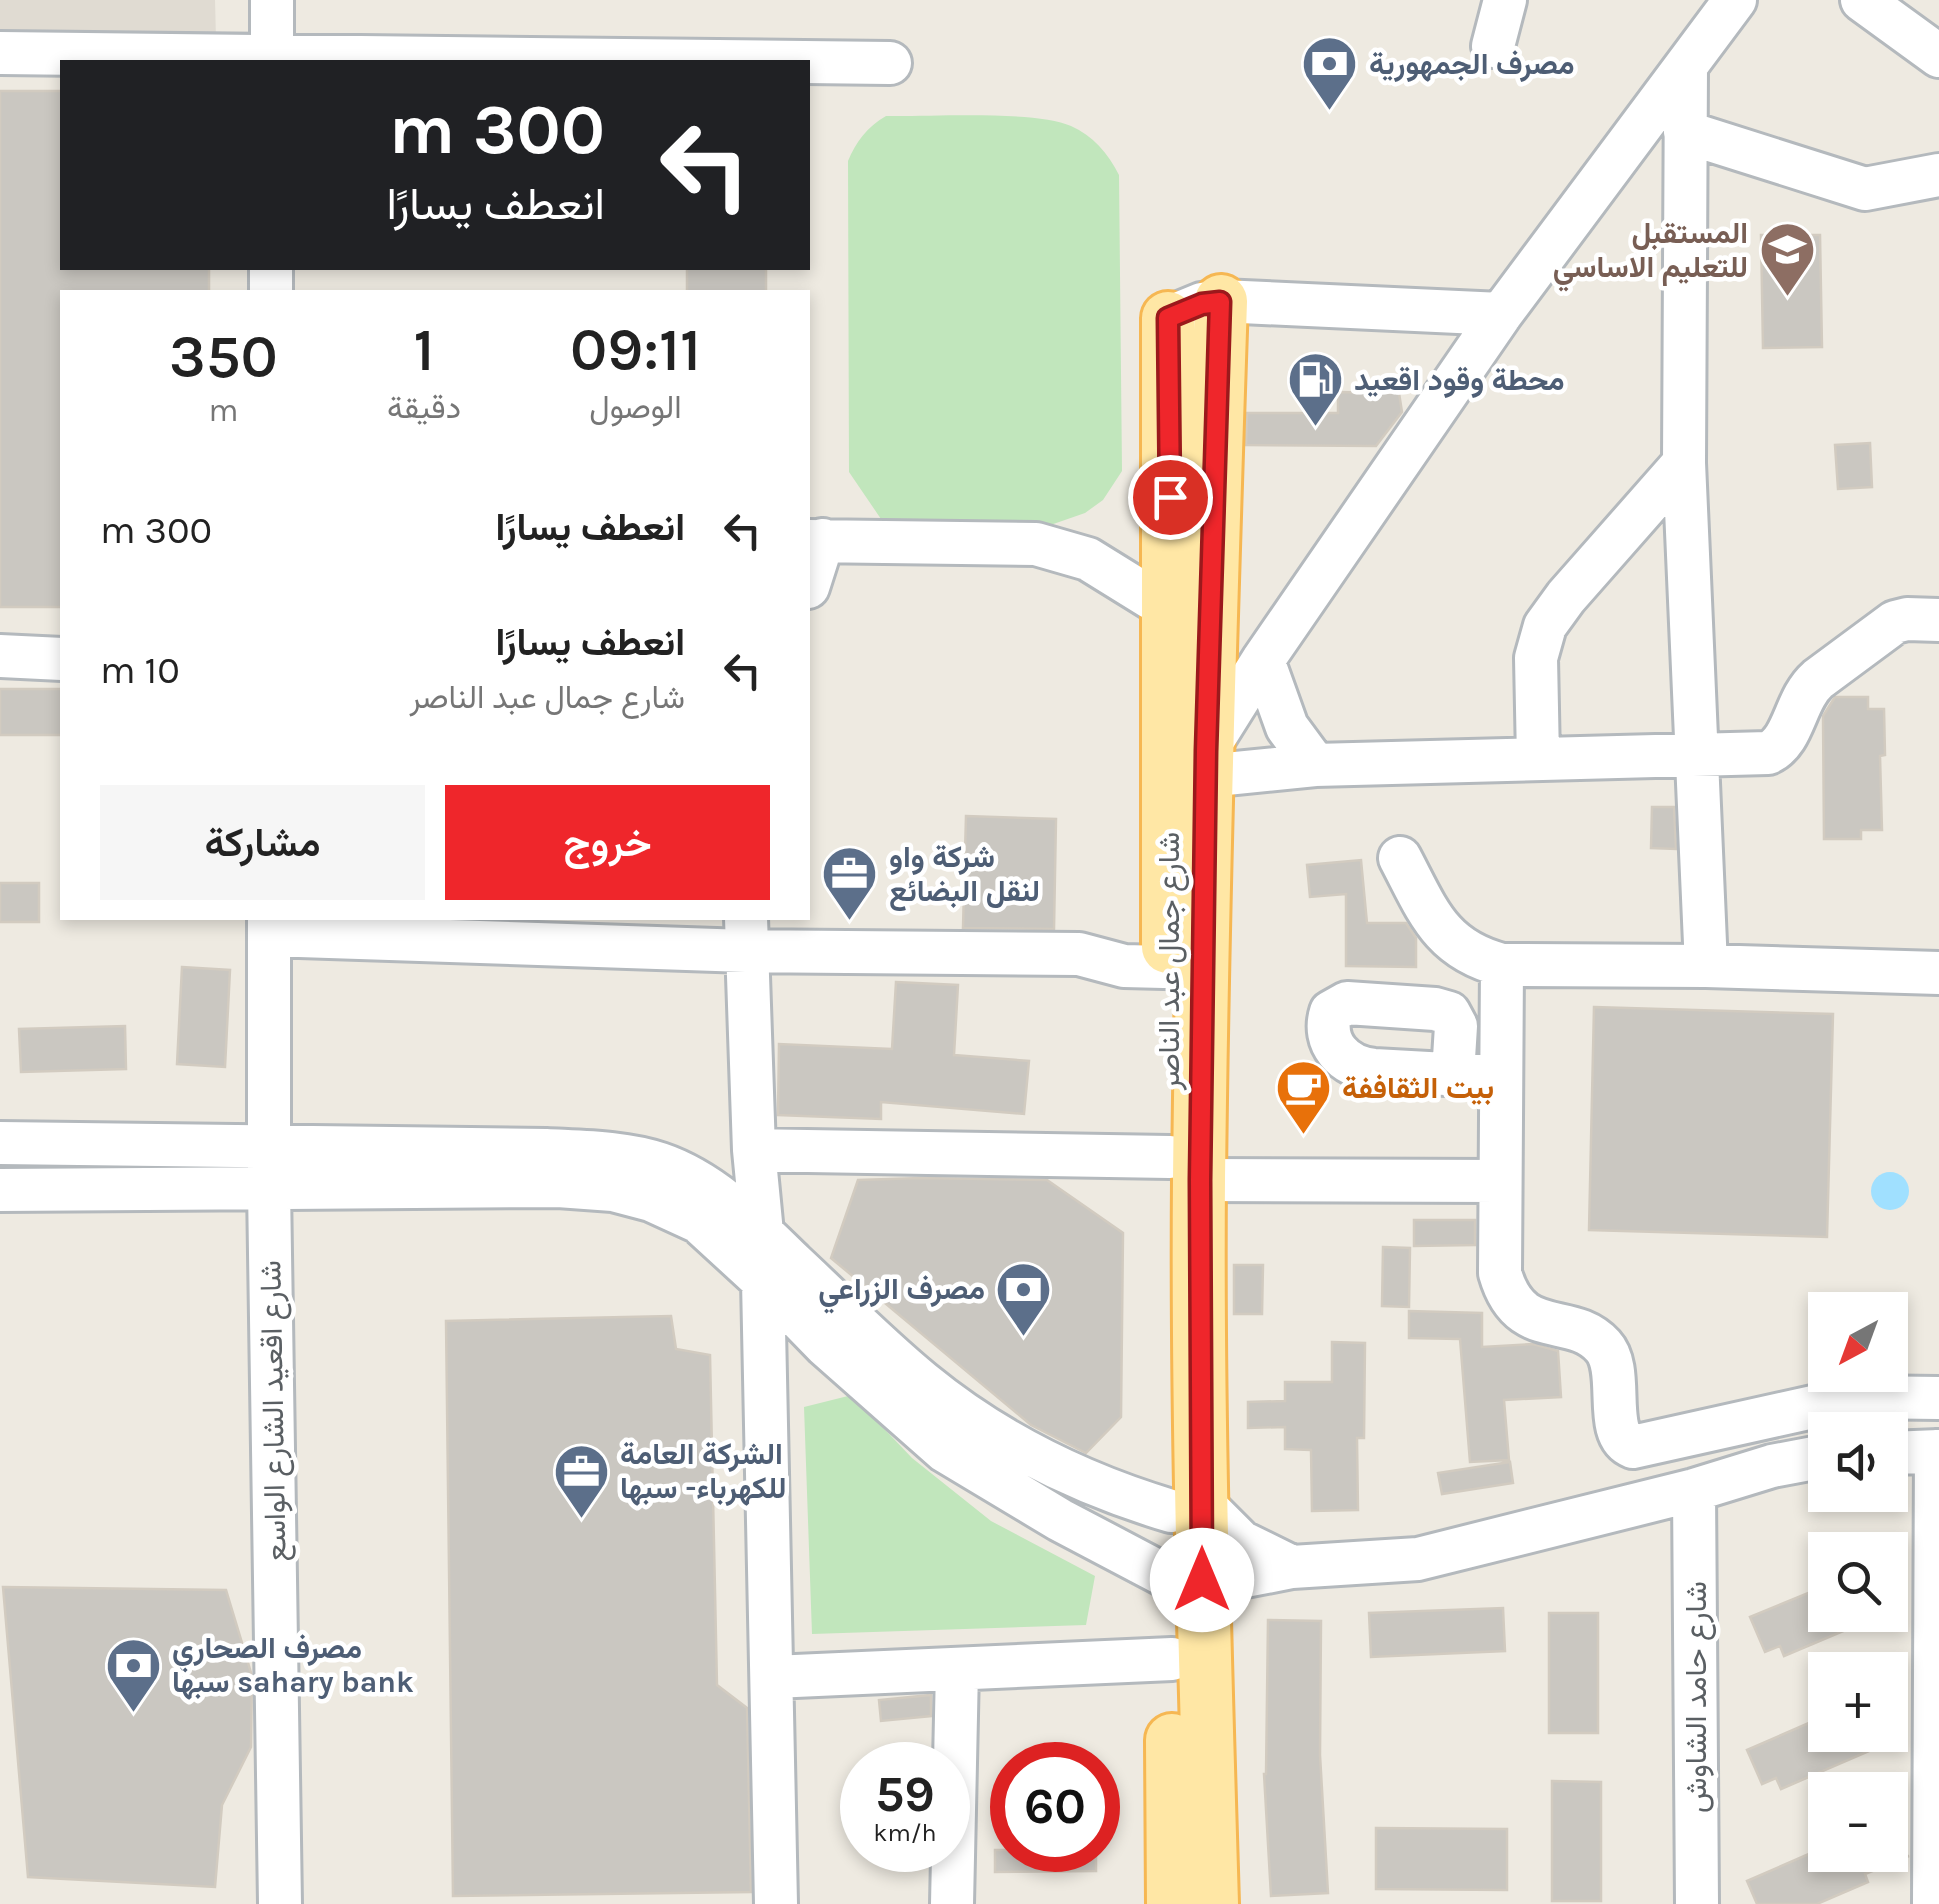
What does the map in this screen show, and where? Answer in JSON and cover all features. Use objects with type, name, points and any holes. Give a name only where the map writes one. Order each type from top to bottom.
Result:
[{"type":"main road","name":"شارع جمال عبد الناصر","points":[[1212,1904],[1187,1580],[1186,953],[1220,302]]},
{"type":"main road","name":"شارع جمال عبد الناصر","points":[[1168,318],[1171,604],[1194,759]]},
{"type":"main road","name":"شارع جمال عبد الناصر","points":[[1173,1904],[1172,1659],[1187,1580]]},
{"type":"street","points":[[272,0],[272,59]]},
{"type":"street","points":[[1493,46],[1505,0]]},
{"type":"street","points":[[1194,759],[1500,314],[1735,0]]},
{"type":"street","points":[[1862,0],[1939,56]]},
{"type":"street","points":[[0,53],[426,60]]},
{"type":"street","points":[[810,62],[890,63]]},
{"type":"street","points":[[1686,67],[1684,463],[1706,966]]},
{"type":"street","points":[[1686,132],[1865,189],[1939,175]]},
{"type":"street","points":[[1168,318],[1202,304],[1220,302],[1500,314]]},
{"type":"street","points":[[1538,760],[1536,658],[1544,626],[1684,463]]},
{"type":"street","points":[[810,574],[815,540],[1036,544],[1088,559],[1151,598],[1171,604]]},
{"type":"street","points":[[1194,759],[1315,765],[1768,753],[1786,740],[1807,688],[1818,678],[1895,622],[1939,620]]},
{"type":"street","points":[[0,656],[60,659]]},
{"type":"street","points":[[1263,660],[1287,727],[1315,765]]},
{"type":"street","points":[[1400,858],[1438,928],[1456,946],[1478,959],[1502,965],[1939,973]]},
{"type":"street","points":[[269,926],[746,934],[1079,954],[1119,941],[1186,953]]},
{"type":"street","name":"شارع اقعيد الشارع الواسع","points":[[269,926],[280,1904]]},
{"type":"street","points":[[746,934],[754,1150],[762,1233],[776,1904]]},
{"type":"street","points":[[1502,965],[1500,1273],[1504,1290],[1527,1315],[1584,1334],[1603,1346],[1613,1366],[1618,1431],[1625,1444],[1640,1446],[1858,1397],[1939,1398]]},
{"type":"street","points":[[1453,1074],[1500,1077]]},
{"type":"street","points":[[0,1143],[269,1144],[604,1153],[660,1164],[718,1194],[924,1383],[989,1429],[1103,1490],[1187,1507],[1242,1542],[1292,1566]]},
{"type":"street","points":[[754,1150],[1500,1181]]},
{"type":"street","points":[[0,1190],[558,1186],[613,1190],[651,1200],[699,1222],[838,1357],[945,1451],[1060,1520],[1187,1580],[1248,1578],[1292,1566],[1418,1559],[1808,1459]]},
{"type":"street","points":[[1908,1452],[1938,1451],[1934,1904]]},
{"type":"street","name":"شارع حامد الشاوش","points":[[1694,1490],[1697,1904]]},
{"type":"street","points":[[773,1678],[1172,1659]]},
{"type":"street","points":[[952,1904],[957,1669]]},
{"type":"shaded area","points":[[0,0],[215,0],[216,39],[0,37]]},
{"type":"green space","points":[[886,116],[1008,116],[1055,121],[1093,140],[1119,175],[1122,471],[1103,500],[1085,513],[1039,529],[915,530],[881,519],[849,472],[848,161],[863,135]]},
{"type":"green space","points":[[852,1395],[912,1458],[991,1521],[1095,1576],[1086,1625],[812,1634],[804,1407]]},
{"type":"water","points":[[1890,1172],[1904,1177],[1909,1191],[1904,1205],[1890,1210],[1876,1205],[1871,1191],[1876,1177]]},
{"type":"building","points":[[0,91],[60,91],[60,270],[209,270],[209,290],[60,290],[60,607],[0,607]]},
{"type":"building","points":[[1761,235],[1820,235],[1822,347],[1763,348]]},
{"type":"building","points":[[687,270],[766,270],[766,290],[687,290]]},
{"type":"building","points":[[1338,392],[1399,393],[1402,412],[1376,446],[1246,445],[1247,413],[1338,413]]},
{"type":"building","points":[[1870,443],[1872,487],[1838,489],[1835,445]]},
{"type":"building","points":[[0,689],[60,689],[60,735],[0,735]]},
{"type":"building","points":[[1835,697],[1868,697],[1868,709],[1884,709],[1885,755],[1880,756],[1882,830],[1861,830],[1861,839],[1824,839],[1823,716]]},
{"type":"building","points":[[1652,807],[1674,807],[1676,849],[1651,848]]},
{"type":"building","points":[[966,816],[1056,819],[1054,929],[963,928]]},
{"type":"building","points":[[1361,860],[1367,923],[1406,923],[1416,938],[1416,967],[1346,966],[1346,894],[1310,897],[1307,865]]},
{"type":"building","points":[[0,883],[39,883],[39,922],[0,922]]},
{"type":"building","points":[[182,967],[230,970],[225,1067],[177,1064]]},
{"type":"building","points":[[896,982],[958,985],[954,1055],[1029,1061],[1024,1114],[881,1102],[881,1119],[778,1115],[779,1044],[892,1049]]},
{"type":"building","points":[[1594,1007],[1833,1014],[1827,1237],[1589,1230]]},
{"type":"building","points":[[125,1026],[126,1069],[21,1072],[19,1029]]},
{"type":"building","name":"مصرف الزراعي","points":[[858,1180],[1047,1180],[1123,1233],[1121,1417],[1086,1453],[1031,1425],[831,1258]]},
{"type":"building","points":[[1414,1220],[1475,1220],[1475,1245],[1414,1246]]},
{"type":"building","points":[[1383,1247],[1410,1248],[1409,1307],[1382,1306]]},
{"type":"building","points":[[1234,1265],[1263,1265],[1262,1314],[1234,1314]]},
{"type":"building","points":[[1409,1311],[1482,1313],[1482,1347],[1533,1344],[1558,1351],[1561,1397],[1504,1400],[1509,1460],[1470,1462],[1460,1339],[1409,1338]]},
{"type":"building","name":"الشركة العامة للكهرباء- سبها","points":[[671,1316],[676,1349],[710,1355],[717,1685],[747,1708],[751,1892],[453,1896],[446,1321]]},
{"type":"building","points":[[1332,1342],[1365,1343],[1364,1438],[1357,1438],[1358,1510],[1312,1511],[1311,1450],[1285,1449],[1285,1427],[1248,1428],[1248,1402],[1285,1401],[1285,1382],[1332,1382]]},
{"type":"building","points":[[1510,1462],[1513,1483],[1442,1494],[1438,1473]]},
{"type":"building","name":"مصرف الصحاري سبها sahary bank","points":[[3,1587],[226,1590],[252,1676],[251,1747],[222,1805],[215,1887],[28,1877]]},
{"type":"building","points":[[1808,1593],[1808,1632],[1841,1632],[1784,1656],[1780,1646],[1765,1652],[1750,1617]]},
{"type":"building","points":[[1503,1608],[1505,1651],[1371,1657],[1369,1613]]},
{"type":"building","points":[[1549,1613],[1598,1613],[1598,1733],[1549,1733]]},
{"type":"building","points":[[1268,1620],[1321,1621],[1320,1755],[1328,1893],[1271,1896],[1264,1774]]},
{"type":"building","points":[[931,1695],[931,1716],[881,1721],[879,1700]]},
{"type":"building","points":[[1808,1723],[1808,1752],[1867,1752],[1820,1772],[1808,1772],[1808,1777],[1781,1789],[1776,1778],[1762,1784],[1747,1750]]},
{"type":"building","points":[[1552,1781],[1601,1782],[1601,1901],[1552,1901]]},
{"type":"building","points":[[1376,1828],[1507,1829],[1507,1890],[1376,1889]]},
{"type":"building","points":[[1808,1854],[1808,1872],[1870,1872],[1865,1874],[1868,1882],[1817,1904],[1757,1904],[1747,1881]]},
{"type":"place","name":"مصرف الجمهورية","points":[[1330,113]]},
{"type":"place","name":"المستقبل للتعليم الاساسي","points":[[1787,299]]},
{"type":"place","name":"محطة وقود اقعيد","points":[[1315,429]]},
{"type":"place","name":"شركة واو لنقل البضائع","points":[[850,923]]},
{"type":"place","name":"بيت الثقاففة","points":[[1303,1137]]},
{"type":"place","name":"مصرف الزراعي","points":[[1024,1338]]},
{"type":"place","name":"الشركة العامة للكهرباء- سبها","points":[[581,1520]]},
{"type":"place","name":"مصرف الصحاري سبها sahary bank","points":[[133,1714]]},
{"type":"route","points":[[1170,497],[1168,318],[1202,304],[1220,302],[1206,751],[1200,1180],[1202,1580]]}]
